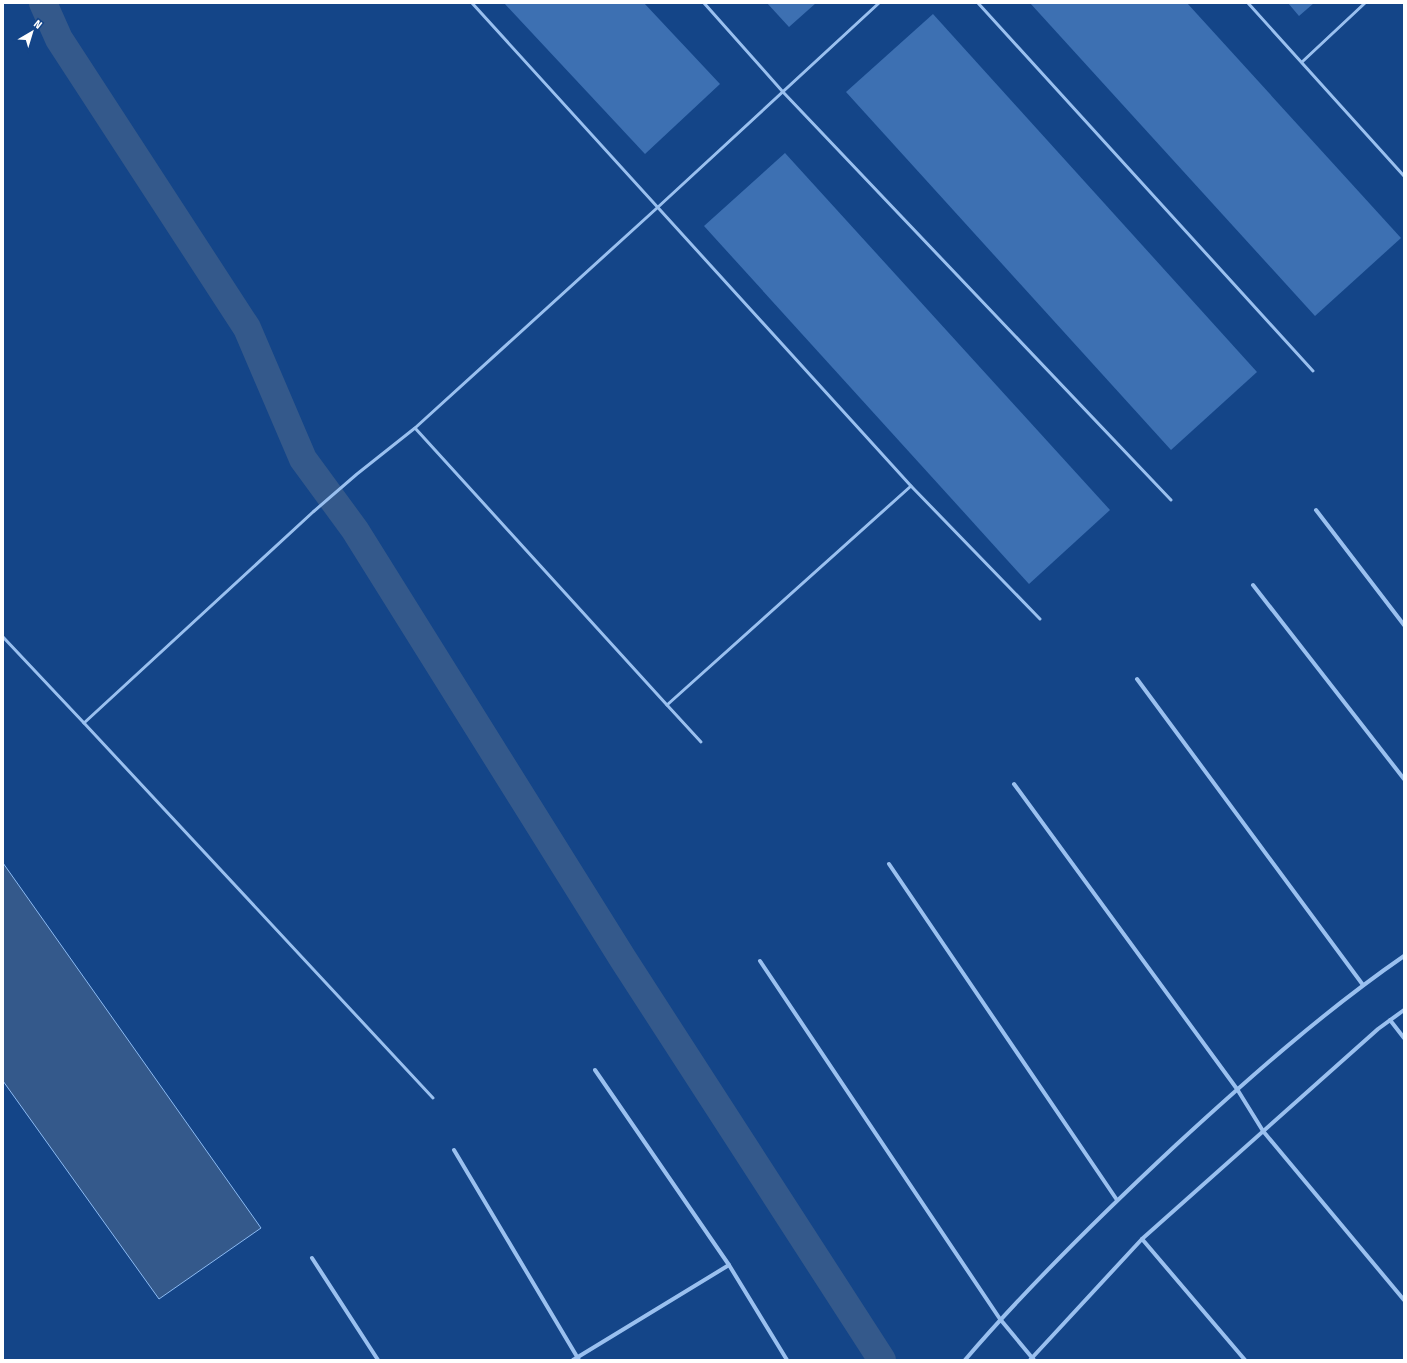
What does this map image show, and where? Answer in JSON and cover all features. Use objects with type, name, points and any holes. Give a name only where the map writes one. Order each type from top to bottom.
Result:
[{"type":"street","points":[[1316,510],[1404,625]]},
{"type":"street","points":[[1252,585],[1404,779]]},
{"type":"street","points":[[1137,679],[1363,985]]},
{"type":"street","points":[[1014,784],[1237,1089],[1263,1131],[1404,1300]]},
{"type":"street","points":[[889,864],[1117,1200]]},
{"type":"street","points":[[965,1360],[1000,1319],[1117,1200],[1237,1089],[1363,985],[1404,956]]},
{"type":"street","points":[[760,961],[1000,1319],[1032,1359],[1142,1239],[1378,1029],[1404,1010]]},
{"type":"street","points":[[1390,1020],[1404,1038]]},
{"type":"street","points":[[595,1070],[729,1265],[787,1360]]},
{"type":"street","points":[[454,1150],[578,1359]]},
{"type":"street","points":[[1142,1239],[1245,1360]]},
{"type":"street","points":[[312,1258],[378,1360]]},
{"type":"street","points":[[573,1360],[578,1359],[729,1265]]},
{"type":"lane","points":[[472,3],[911,486],[1040,619]]},
{"type":"lane","points":[[704,3],[783,92],[1171,500]]},
{"type":"lane","points":[[84,723],[313,512],[357,474],[415,428],[658,208],[879,3]]},
{"type":"lane","points":[[978,3],[1313,371]]},
{"type":"lane","points":[[1248,3],[1404,176]]},
{"type":"lane","points":[[1302,62],[1365,3]]},
{"type":"lane","points":[[415,428],[702,742]]},
{"type":"lane","points":[[667,705],[911,486]]},
{"type":"lane","points":[[3,637],[433,1098]]},
{"type":"water","points":[[3,863],[261,1228],[159,1299],[3,1081]]},
{"type":"building","points":[[504,3],[644,3],[720,84],[645,154]]},
{"type":"building","points":[[767,3],[816,3],[789,27]]},
{"type":"building","points":[[1030,3],[1187,3],[1401,238],[1315,316]]},
{"type":"building","points":[[1288,3],[1314,3],[1299,16]]},
{"type":"building","points":[[933,14],[1257,372],[1171,450],[846,92]]},
{"type":"building","points":[[785,153],[1110,510],[1029,584],[704,226]]},
{"type":"waterway","points":[[43,3],[59,39],[247,328],[303,459],[355,530],[623,959],[882,1360]]}]
